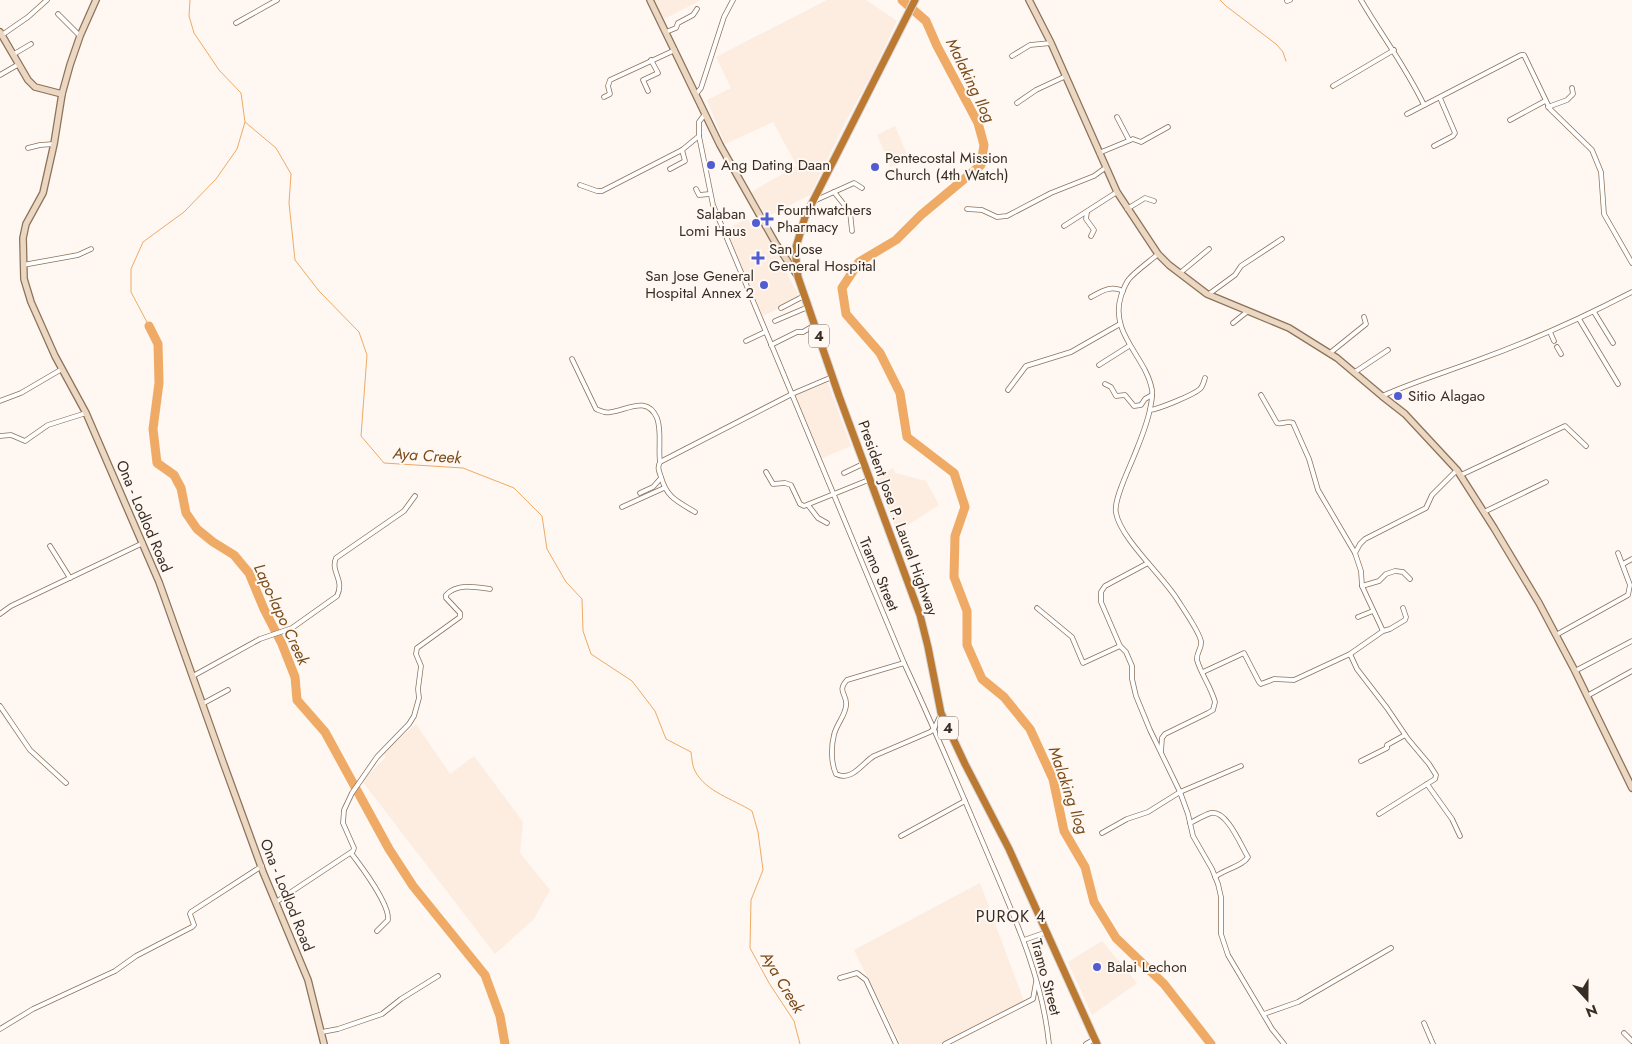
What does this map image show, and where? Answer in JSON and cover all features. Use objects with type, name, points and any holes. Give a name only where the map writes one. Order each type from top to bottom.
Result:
[{"type":"highway","name":"President Jose P. Laurel Highway","points":[[915,0],[801,228],[796,247],[798,276],[832,376],[923,624],[941,713],[1009,849],[1096,1042]]},
{"type":"main road","name":"Ona - Lodlod Road","points":[[96,0],[80,36],[62,94],[54,144],[43,193],[26,224],[23,238],[23,265],[28,295],[62,369],[86,413],[143,542],[172,615],[202,704],[262,866],[308,980],[324,1044]]},
{"type":"main road","points":[[650,0],[720,145],[776,244],[798,276]]},
{"type":"main road","points":[[1029,0],[1051,43],[1117,192],[1158,254],[1209,294],[1289,328],[1330,353],[1405,414],[1459,472],[1539,603],[1630,780],[1632,788]]},
{"type":"main road","points":[[1,33],[28,80],[35,87],[62,94]]},
{"type":"street","points":[[1,33],[28,17],[47,0]]},
{"type":"street","points":[[236,24],[277,0]]},
{"type":"street","points":[[696,94],[701,88],[724,17],[733,0]]},
{"type":"street","points":[[1361,0],[1394,50],[1424,105]]},
{"type":"street","points":[[666,32],[676,28],[678,23],[693,15],[697,9]]},
{"type":"street","points":[[58,14],[80,36]]},
{"type":"street","points":[[1012,56],[1030,45],[1051,43]]},
{"type":"street","points":[[14,54],[31,44]]},
{"type":"street","points":[[604,97],[610,94],[608,83],[610,80],[674,50]]},
{"type":"street","points":[[1333,86],[1394,50]]},
{"type":"street","points":[[1407,114],[1522,55],[1525,57],[1548,107],[1592,150],[1601,172],[1604,214],[1632,263]]},
{"type":"street","points":[[648,91],[643,80],[658,72],[651,60]]},
{"type":"street","points":[[0,75],[19,64]]},
{"type":"street","points":[[1017,103],[1036,90],[1066,76]]},
{"type":"street","points":[[1548,107],[1570,98],[1573,94],[1572,88]]},
{"type":"street","points":[[1434,146],[1455,133],[1440,98]]},
{"type":"street","points":[[1510,120],[1545,101]]},
{"type":"street","name":"Tramo Street","points":[[706,113],[699,122],[699,136],[710,194],[717,216],[904,662],[1024,940],[1046,1016],[1049,1044]]},
{"type":"street","points":[[1117,117],[1129,140]]},
{"type":"street","points":[[1099,153],[1129,140],[1135,139],[1141,142],[1168,127]]},
{"type":"street","points":[[580,185],[602,191],[682,150],[699,136]]},
{"type":"street","points":[[28,148],[54,144]]},
{"type":"street","points":[[670,169],[685,161],[682,150]]},
{"type":"street","points":[[967,208],[982,210],[1002,218],[1051,193],[1094,176],[1105,168]]},
{"type":"street","points":[[814,201],[856,183],[862,188]]},
{"type":"street","points":[[696,189],[699,195],[710,194]]},
{"type":"street","points":[[834,192],[850,212],[852,231]]},
{"type":"street","points":[[1064,226],[1117,192]]},
{"type":"street","points":[[1127,209],[1145,198],[1154,201]]},
{"type":"street","points":[[1087,212],[1086,219],[1094,230],[1091,236]]},
{"type":"street","points":[[1209,294],[1235,275],[1241,266],[1282,239]]},
{"type":"street","points":[[1180,273],[1209,248]]},
{"type":"street","points":[[23,265],[78,255],[91,249]]},
{"type":"street","points":[[1158,254],[1131,277],[1123,291],[1118,311],[1120,324],[1129,346],[1149,382],[1152,395],[1150,410],[1135,455],[1123,482],[1115,512],[1124,530],[1176,597],[1200,636],[1202,644],[1197,656],[1202,672],[1215,699],[1215,706],[1208,713],[1165,734],[1162,738],[1161,752]]},
{"type":"street","points":[[1091,297],[1114,287],[1123,291]]},
{"type":"street","points":[[1382,396],[1410,383],[1478,360],[1550,332],[1632,292]]},
{"type":"street","points":[[781,308],[804,296]]},
{"type":"street","points":[[774,321],[808,307]]},
{"type":"street","points":[[1233,323],[1248,311]]},
{"type":"street","points":[[1594,312],[1613,343]]},
{"type":"street","points":[[1330,353],[1366,324],[1364,317]]},
{"type":"street","points":[[1579,319],[1618,384]]},
{"type":"street","points":[[1008,390],[1026,366],[1070,352],[1120,324]]},
{"type":"street","points":[[771,346],[797,332],[803,332],[816,325]]},
{"type":"street","points":[[746,341],[765,332]]},
{"type":"street","points":[[1550,332],[1554,341]]},
{"type":"street","points":[[1099,365],[1129,346]]},
{"type":"street","points":[[1557,347],[1561,354]]},
{"type":"street","points":[[1355,372],[1388,350]]},
{"type":"street","points":[[572,359],[596,409],[604,413],[636,404],[646,406],[653,412],[657,418],[660,462],[658,468],[664,488],[670,497],[695,512]]},
{"type":"street","points":[[0,401],[21,393],[62,369]]},
{"type":"street","points":[[660,462],[792,394],[832,376]]},
{"type":"street","points":[[1150,410],[1160,408],[1195,392],[1202,386],[1205,378]]},
{"type":"street","points":[[1105,384],[1111,387],[1116,396],[1125,395],[1134,406],[1141,405],[1145,399],[1152,395]]},
{"type":"street","points":[[1261,395],[1277,423],[1287,421],[1293,423],[1309,459],[1318,490],[1355,552],[1361,571],[1362,586],[1384,631]]},
{"type":"street","points":[[0,436],[11,435],[25,441],[48,424],[86,413]]},
{"type":"street","points":[[1355,552],[1365,539],[1426,508],[1432,495],[1459,472],[1564,426],[1586,446]]},
{"type":"street","points":[[844,473],[865,464]]},
{"type":"street","points":[[766,472],[773,484],[789,484],[800,504],[804,506],[871,480]]},
{"type":"street","points":[[640,493],[653,487],[661,478]]},
{"type":"street","points":[[1484,512],[1546,482]]},
{"type":"street","points":[[622,507],[664,488]]},
{"type":"street","points":[[193,676],[271,635],[292,628],[337,596],[340,581],[334,567],[336,558],[404,511],[415,496]]},
{"type":"street","points":[[808,504],[818,518],[827,523]]},
{"type":"street","points":[[0,614],[10,606],[143,542]]},
{"type":"street","points":[[50,546],[70,578]]},
{"type":"street","points":[[1556,635],[1630,594],[1630,585],[1618,553]]},
{"type":"street","points":[[1622,564],[1632,559]]},
{"type":"street","points":[[1148,563],[1105,586],[1101,592],[1101,602],[1120,646],[1126,652],[1132,666],[1132,679],[1136,696],[1180,792],[1193,836],[1212,869],[1221,898],[1220,925],[1228,955],[1284,1044]]},
{"type":"street","points":[[1362,586],[1379,581],[1386,574],[1395,571],[1403,572],[1410,578]]},
{"type":"street","points":[[276,902],[351,854],[354,848],[344,823],[344,810],[352,793],[377,757],[409,724],[414,716],[419,698],[418,689],[421,666],[416,654],[417,648],[460,617],[460,613],[446,598],[448,592],[471,586],[490,589]]},
{"type":"street","points":[[1037,608],[1072,637],[1083,663],[1120,646]]},
{"type":"street","points":[[1202,672],[1244,653],[1261,684],[1274,679],[1294,680],[1350,654],[1384,631],[1405,620],[1406,617],[1402,608]]},
{"type":"street","points":[[1358,617],[1373,611]]},
{"type":"street","points":[[1575,671],[1632,641]]},
{"type":"street","points":[[1350,654],[1357,669],[1436,775],[1435,779],[1379,814]]},
{"type":"street","points":[[904,662],[847,680],[843,685],[842,690],[846,706],[833,736],[832,767],[836,774],[839,776],[853,773],[874,756],[934,729],[941,713]]},
{"type":"street","points":[[1587,696],[1632,671]]},
{"type":"street","points":[[202,704],[228,690]]},
{"type":"street","points":[[0,706],[30,750],[66,784]]},
{"type":"street","points":[[1361,761],[1386,748],[1405,734]]},
{"type":"street","points":[[1102,833],[1127,819],[1148,812],[1180,792],[1241,766]]},
{"type":"street","points":[[1427,784],[1452,818],[1460,836]]},
{"type":"street","points":[[900,836],[965,801]]},
{"type":"street","points":[[1190,823],[1210,813],[1219,814],[1229,824],[1248,857],[1243,864],[1223,871],[1215,878]]},
{"type":"street","points":[[351,854],[366,874],[387,910],[388,920],[378,932]]},
{"type":"street","points":[[0,1029],[33,1009],[115,972],[136,956],[192,928],[194,925],[191,912],[262,866]]},
{"type":"street","points":[[1024,940],[1047,932]]},
{"type":"street","points":[[1264,1014],[1298,1002],[1391,948]]},
{"type":"street","points":[[840,978],[857,973],[866,980],[896,1044]]},
{"type":"street","points":[[322,1032],[338,1029],[382,1014],[400,999],[438,976]]},
{"type":"street","points":[[945,1044],[1033,999],[1037,980]]},
{"type":"street","points":[[1424,1023],[1433,1044]]},
{"type":"street","points":[[1624,1033],[1632,1041]]},
{"type":"street","points":[[1086,1044],[1096,1042]]},
{"type":"shaded area","points":[[654,0],[701,0],[664,19]]},
{"type":"shaded area","points":[[827,0],[866,0],[897,21],[810,195],[768,216],[766,211],[763,213],[751,192],[797,166],[773,122],[725,144],[707,100],[731,88],[716,57]]},
{"type":"shaded area","points":[[895,126],[909,159],[891,167],[877,135]]},
{"type":"shaded area","name":"San Jose General Hospital","points":[[747,218],[753,228],[761,224],[800,298],[761,317],[724,231]]},
{"type":"shaded area","points":[[827,381],[851,446],[820,459],[794,396]]},
{"type":"shaded area","points":[[893,468],[895,473],[926,481],[939,505],[897,532],[876,477]]},
{"type":"shaded area","points":[[416,724],[450,774],[474,756],[523,822],[520,853],[550,890],[534,919],[495,954],[362,781],[386,757],[383,753]]},
{"type":"shaded area","points":[[980,883],[1024,1001],[942,1044],[901,1044],[854,950]]},
{"type":"shaded area","name":"Balai Lechon","points":[[1102,941],[1137,983],[1092,1015],[1068,962]]},
{"type":"waterway","name":"Lapo-lapo Creek","points":[[149,326],[131,292],[131,269],[143,242],[184,212],[216,179],[237,149],[245,122],[241,93],[219,70],[194,33],[189,16],[190,0]]},
{"type":"waterway","name":"Malaking Ilog","points":[[902,0],[926,21],[937,46],[978,123],[984,145],[981,165],[921,215],[896,240],[859,262],[842,288],[846,314],[880,353],[900,393],[907,437],[954,473],[965,507],[955,536],[954,577],[967,611],[967,645],[982,679],[1004,697],[1030,729],[1053,779],[1064,831],[1085,867],[1094,902],[1116,938],[1164,984],[1211,1044]]},
{"type":"waterway","points":[[1220,0],[1276,44],[1283,52],[1286,61]]},
{"type":"waterway","name":"Aya Creek","points":[[245,122],[276,148],[291,174],[289,203],[295,260],[319,291],[359,332],[367,355],[361,436],[384,463],[463,468],[514,488],[542,516],[547,549],[566,582],[582,599],[583,631],[591,654],[632,681],[655,711],[666,739],[691,752],[694,769],[706,784],[713,790],[752,811],[758,832],[763,870],[751,900],[750,948],[769,983],[794,1021],[800,1044]]},
{"type":"waterway","name":"Lapo-lapo Creek","points":[[149,326],[158,344],[159,383],[153,429],[157,463],[174,475],[181,488],[186,513],[197,529],[234,555],[249,573],[295,677],[297,700],[325,732],[389,849],[413,886],[485,975],[500,1016],[505,1044]]},
{"type":"place","name":"Ang Dating Daan","points":[[711,165]]},
{"type":"place","name":"Pentecostal Mission Church (4th Watch)","points":[[875,167]]},
{"type":"place","name":"Fourthwatchers Pharmacy","points":[[767,219]]},
{"type":"place","name":"Salaban Lomi Haus","points":[[756,223]]},
{"type":"place","name":"San Jose General Hospital","points":[[758,258]]},
{"type":"place","name":"San Jose General Hospital Annex 2","points":[[764,285]]},
{"type":"place","name":"Sitio Alagao","points":[[1398,396]]},
{"type":"place","name":"Balai Lechon","points":[[1097,967]]},
{"type":"district","name":"PUROK 4","points":[[1011,916]]}]
